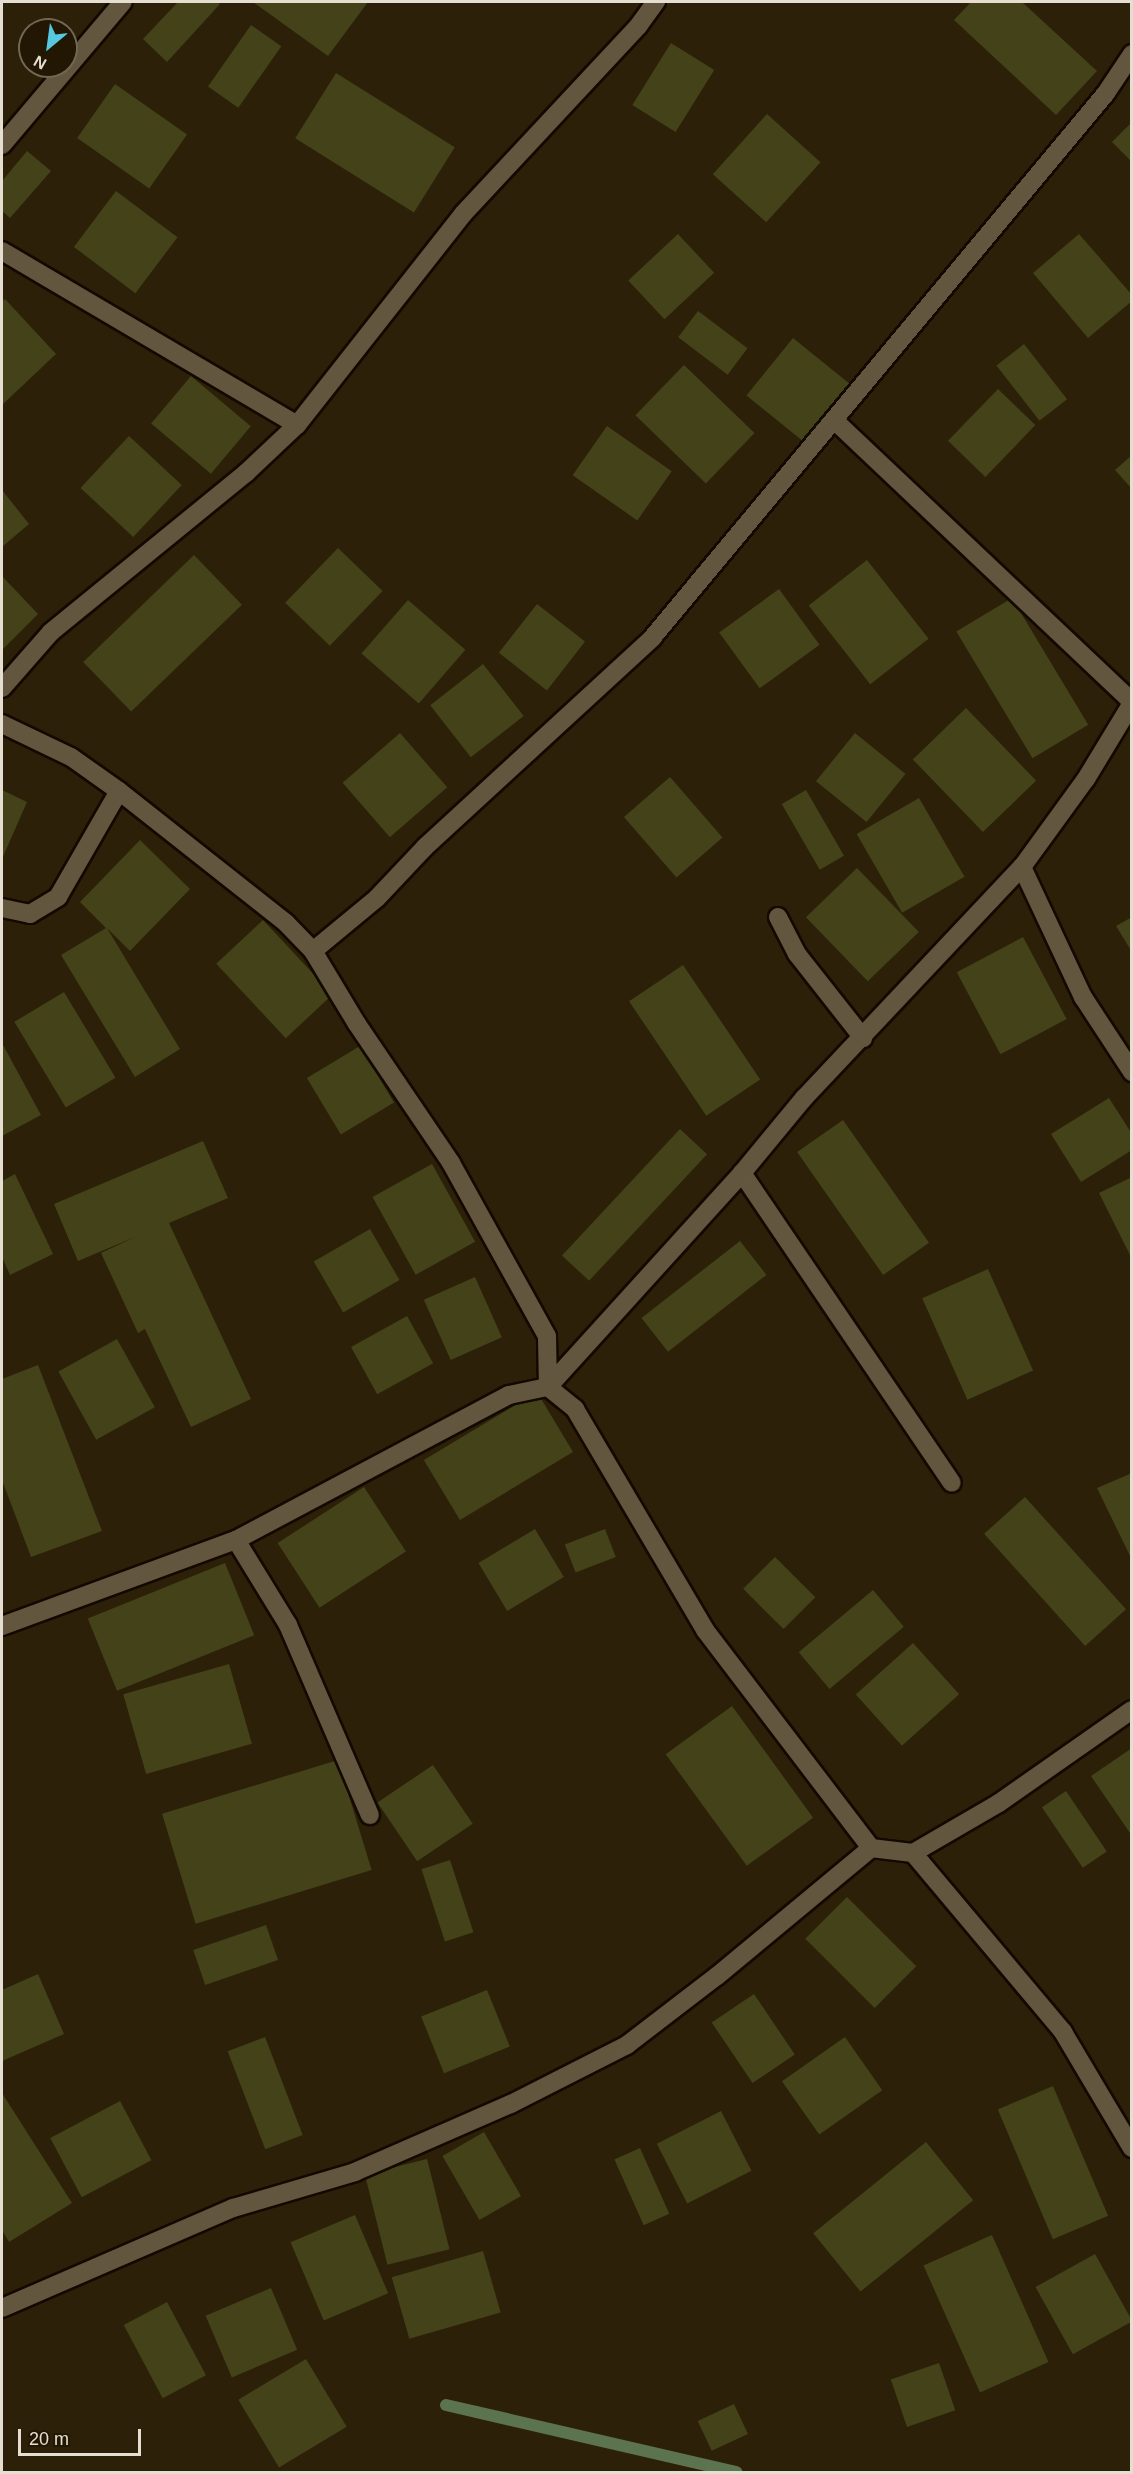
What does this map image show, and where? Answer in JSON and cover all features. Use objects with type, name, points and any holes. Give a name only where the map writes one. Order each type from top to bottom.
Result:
[{"type":"street","points":[[2,145],[123,2]]},
{"type":"street","points":[[2,688],[51,632],[246,473],[297,425],[463,214],[639,25],[656,2]]},
{"type":"street","points":[[313,951],[376,898],[425,847],[652,638],[1106,93],[1131,54]]},
{"type":"street","points":[[2,250],[297,425]]},
{"type":"street","points":[[2,1626],[236,1540],[509,1395],[548,1387],[742,1173],[804,1098],[1022,867],[1086,779],[1131,702],[834,420]]},
{"type":"street","points":[[2,724],[71,758],[119,790],[286,923],[313,951],[357,1024],[451,1162],[547,1336],[548,1387],[575,1409],[705,1630],[871,1848]]},
{"type":"street","points":[[2,908],[30,914],[58,897],[119,790]]},
{"type":"street","points":[[1022,867],[1083,997],[1131,1072]]},
{"type":"street","points":[[778,917],[797,954],[863,1038]]},
{"type":"street","points":[[742,1173],[952,1483]]},
{"type":"street","points":[[236,1540],[288,1625],[370,1815]]},
{"type":"street","points":[[2,2308],[233,2208],[355,2172],[511,2104],[627,2045],[717,1976],[871,1848],[913,1852],[999,1803],[1131,1710]]},
{"type":"street","points":[[913,1852],[1063,2032],[1131,2148]]},
{"type":"building","points":[[178,2],[217,2],[220,4],[167,62],[143,39]]},
{"type":"building","points":[[253,2],[368,2],[328,56]]},
{"type":"building","points":[[971,2],[1022,2],[1097,71],[1056,115],[954,20]]},
{"type":"building","points":[[251,25],[281,46],[238,108],[208,86]]},
{"type":"building","points":[[671,43],[714,70],[676,132],[632,105]]},
{"type":"building","points":[[336,73],[455,147],[414,212],[295,138]]},
{"type":"building","points":[[115,84],[187,134],[149,189],[77,138]]},
{"type":"building","points":[[767,114],[821,162],[766,222],[713,174]]},
{"type":"building","points":[[1132,122],[1132,162],[1112,142]]},
{"type":"building","points":[[27,151],[51,171],[10,218],[2,211],[2,181]]},
{"type":"building","points":[[116,191],[177,237],[135,293],[74,247]]},
{"type":"building","points":[[678,234],[714,273],[664,319],[628,280]]},
{"type":"building","points":[[1079,234],[1132,295],[1132,301],[1088,338],[1033,273]]},
{"type":"building","points":[[5,299],[56,354],[2,405],[2,302]]},
{"type":"building","points":[[698,311],[748,348],[728,375],[678,337]]},
{"type":"building","points":[[793,338],[852,386],[805,443],[746,396]]},
{"type":"building","points":[[1024,344],[1067,399],[1040,421],[996,366]]},
{"type":"building","points":[[684,365],[754,433],[706,483],[635,415]]},
{"type":"building","points":[[191,376],[251,426],[211,474],[151,423]]},
{"type":"building","points":[[998,389],[1035,425],[985,477],[948,441]]},
{"type":"building","points":[[607,426],[672,471],[637,520],[573,475]]},
{"type":"building","points":[[129,436],[182,485],[133,537],[81,488]]},
{"type":"building","points":[[1132,455],[1132,489],[1115,470]]},
{"type":"building","points":[[2,490],[29,524],[2,547]]},
{"type":"building","points":[[338,548],[383,591],[330,646],[285,603]]},
{"type":"building","points":[[194,555],[242,605],[131,712],[83,662]]},
{"type":"building","points":[[867,560],[929,639],[870,684],[809,606]]},
{"type":"building","points":[[2,576],[38,614],[2,650]]},
{"type":"building","points":[[779,589],[820,645],[760,688],[719,632]]},
{"type":"building","points":[[1012,598],[1088,725],[1033,758],[956,631]]},
{"type":"building","points":[[408,600],[465,650],[419,703],[361,654]]},
{"type":"building","points":[[537,604],[585,642],[547,690],[499,653]]},
{"type":"building","points":[[483,664],[524,716],[471,757],[430,705]]},
{"type":"building","points":[[966,708],[1036,781],[983,832],[913,759]]},
{"type":"building","points":[[400,733],[447,787],[390,837],[343,783]]},
{"type":"building","points":[[855,733],[906,774],[866,822],[816,781]]},
{"type":"building","points":[[670,777],[722,837],[676,877],[624,817]]},
{"type":"building","points":[[2,790],[27,802],[2,859]]},
{"type":"building","points":[[806,790],[844,856],[820,870],[782,804]]},
{"type":"building","points":[[919,798],[964,877],[902,913],[857,834]]},
{"type":"building","points":[[140,840],[190,889],[130,951],[107,928],[180,1049],[135,1077],[61,955],[106,928],[80,902]]},
{"type":"building","points":[[857,868],[919,932],[868,981],[806,917]]},
{"type":"building","points":[[1132,917],[1132,952],[1116,926]]},
{"type":"building","points":[[263,920],[333,995],[286,1038],[216,964]]},
{"type":"building","points":[[1023,937],[1067,1019],[1000,1054],[957,972]]},
{"type":"building","points":[[683,965],[760,1079],[706,1116],[629,1001]]},
{"type":"building","points":[[64,992],[116,1078],[66,1108],[14,1022]]},
{"type":"building","points":[[2,1043],[41,1115],[2,1136]]},
{"type":"building","points":[[360,1046],[394,1103],[341,1135],[307,1078]]},
{"type":"building","points":[[1109,1098],[1132,1134],[1132,1150],[1081,1182],[1051,1134]]},
{"type":"building","points":[[843,1120],[929,1243],[883,1275],[797,1152]]},
{"type":"building","points":[[680,1129],[707,1154],[589,1281],[562,1256]]},
{"type":"building","points":[[203,1141],[228,1198],[169,1223],[251,1399],[191,1427],[145,1329],[138,1333],[101,1253],[135,1237],[78,1261],[54,1204]]},
{"type":"building","points":[[432,1164],[475,1242],[416,1275],[373,1197]]},
{"type":"building","points":[[15,1174],[53,1254],[10,1275],[2,1257],[2,1181]]},
{"type":"building","points":[[1132,1177],[1132,1259],[1099,1193]]},
{"type":"building","points":[[370,1229],[400,1280],[343,1313],[314,1262]]},
{"type":"building","points":[[740,1241],[766,1275],[668,1352],[641,1318]]},
{"type":"building","points":[[988,1269],[1033,1370],[967,1400],[922,1298]]},
{"type":"building","points":[[475,1277],[502,1337],[451,1360],[424,1300]]},
{"type":"building","points":[[407,1316],[433,1363],[377,1394],[351,1347]]},
{"type":"building","points":[[117,1339],[155,1407],[96,1440],[58,1371]]},
{"type":"building","points":[[38,1365],[102,1531],[31,1557],[2,1480],[2,1379]]},
{"type":"building","points":[[537,1392],[573,1452],[460,1520],[424,1460]]},
{"type":"building","points":[[1132,1473],[1132,1560],[1097,1488]]},
{"type":"building","points":[[364,1487],[406,1552],[320,1608],[278,1543]]},
{"type":"building","points":[[1025,1497],[1126,1609],[1085,1646],[984,1534]]},
{"type":"building","points":[[535,1529],[564,1577],[507,1611],[478,1563]]},
{"type":"building","points":[[605,1529],[616,1557],[576,1572],[565,1544]]},
{"type":"building","points":[[775,1557],[815,1597],[783,1629],[743,1589]]},
{"type":"building","points":[[225,1563],[254,1635],[117,1691],[88,1618]]},
{"type":"building","points":[[873,1590],[904,1627],[830,1689],[799,1652]]},
{"type":"building","points":[[913,1643],[959,1694],[902,1746],[856,1695]]},
{"type":"building","points":[[229,1664],[252,1744],[146,1774],[123,1694]]},
{"type":"building","points":[[732,1706],[813,1818],[747,1866],[666,1754]]},
{"type":"building","points":[[1132,1748],[1132,1836],[1091,1776]]},
{"type":"building","points":[[338,1760],[372,1870],[196,1924],[162,1814]]},
{"type":"building","points":[[433,1765],[473,1824],[417,1861],[377,1802]]},
{"type":"building","points":[[1066,1791],[1107,1852],[1083,1868],[1042,1807]]},
{"type":"building","points":[[450,1860],[473,1932],[445,1942],[421,1869]]},
{"type":"building","points":[[847,1897],[916,1966],[875,2008],[805,1939]]},
{"type":"building","points":[[266,1925],[278,1960],[205,1985],[193,1950]]},
{"type":"building","points":[[38,1974],[64,2034],[2,2061],[2,1990]]},
{"type":"building","points":[[487,1990],[510,2047],[444,2073],[421,2017]]},
{"type":"building","points":[[754,1994],[795,2055],[753,2083],[712,2023]]},
{"type":"building","points":[[265,2037],[303,2135],[265,2149],[228,2051]]},
{"type":"building","points":[[845,2037],[882,2090],[819,2134],[782,2081]]},
{"type":"building","points":[[1053,2086],[1108,2216],[1053,2239],[998,2109]]},
{"type":"building","points":[[2,2093],[72,2203],[9,2242],[2,2230]]},
{"type":"building","points":[[120,2101],[151,2160],[82,2197],[50,2138]]},
{"type":"building","points":[[721,2111],[751,2171],[687,2203],[657,2144]]},
{"type":"building","points":[[484,2132],[521,2196],[479,2220],[442,2156]]},
{"type":"building","points":[[926,2142],[973,2200],[861,2292],[813,2233]]},
{"type":"building","points":[[640,2148],[669,2214],[644,2225],[614,2159]]},
{"type":"building","points":[[427,2159],[449,2249],[387,2265],[365,2174]]},
{"type":"building","points":[[355,2215],[388,2293],[324,2321],[291,2242]]},
{"type":"building","points":[[992,2235],[1049,2362],[980,2392],[923,2266]]},
{"type":"building","points":[[483,2251],[501,2313],[409,2339],[392,2277]]},
{"type":"building","points":[[1095,2254],[1132,2322],[1073,2354],[1036,2287]]},
{"type":"building","points":[[271,2288],[297,2350],[232,2377],[206,2316]]},
{"type":"building","points":[[167,2302],[206,2375],[163,2398],[124,2325]]},
{"type":"building","points":[[306,2359],[347,2427],[279,2467],[238,2400]]},
{"type":"building","points":[[939,2363],[955,2410],[907,2427],[891,2380]]},
{"type":"building","points":[[734,2404],[748,2434],[712,2451],[698,2421]]},
{"type":"waterway","points":[[446,2405],[736,2472]]}]
